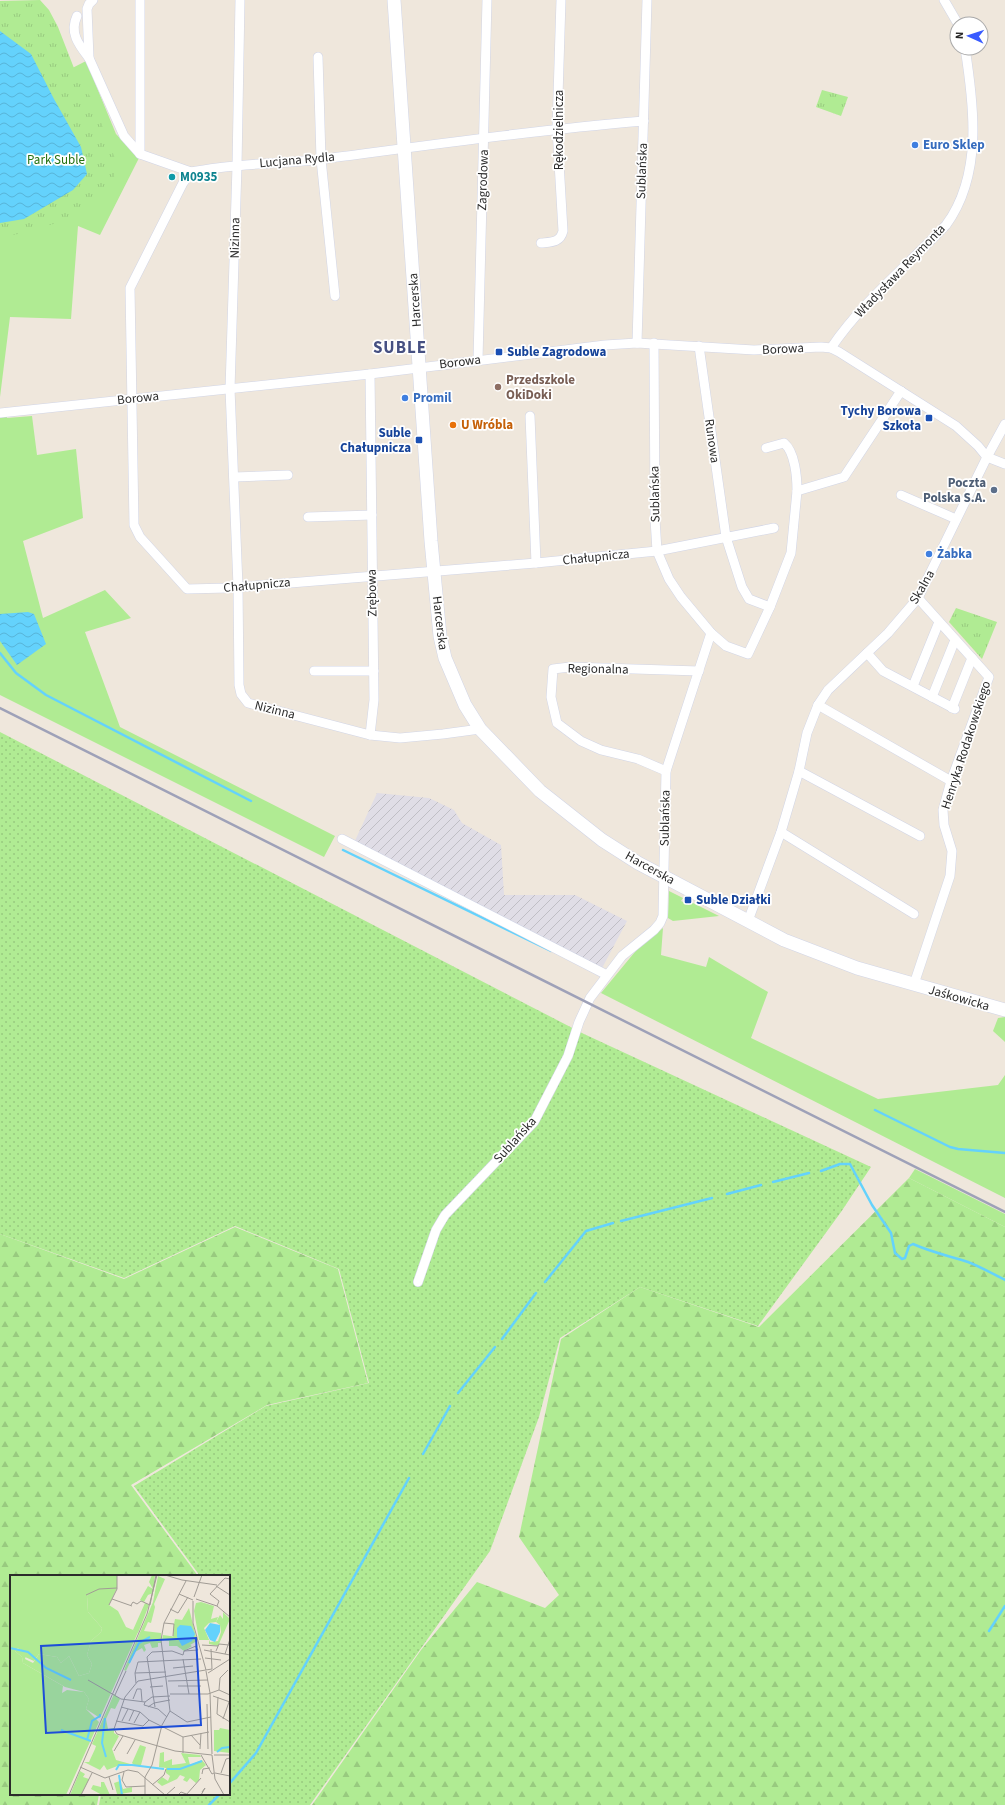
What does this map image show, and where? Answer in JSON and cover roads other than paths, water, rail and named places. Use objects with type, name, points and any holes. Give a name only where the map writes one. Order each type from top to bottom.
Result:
[{"type":"street","points":[[92,0],[84,4],[77,16],[73,30],[78,43],[89,58],[124,136],[140,154],[191,172],[183,183],[130,288],[132,399]]},
{"type":"street","points":[[89,58],[88,16],[89,4],[92,0]]},
{"type":"street","points":[[140,0],[140,154]]},
{"type":"street","name":"Nizinna","points":[[240,0],[237,166],[230,389],[238,586],[239,685],[241,694],[248,703],[370,735],[400,738],[480,729]]},
{"type":"street","name":"Harcerska","points":[[394,0],[434,572],[440,636],[444,658],[465,705],[480,729],[540,791],[602,840],[638,863],[784,940],[857,968],[914,984]]},
{"type":"street","name":"Zagrodowa","points":[[478,360],[487,0]]},
{"type":"street","name":"Rękodzielnicza","points":[[541,243],[556,241],[560,238],[563,231],[557,128],[561,0]]},
{"type":"street","name":"Sublańska","points":[[637,343],[647,0]]},
{"type":"street","points":[[944,0],[953,16]]},
{"type":"street","points":[[77,16],[88,16]]},
{"type":"street","name":"Władysława Reymonta","points":[[831,348],[842,331],[881,287],[946,225],[952,217],[964,191],[970,164],[973,131],[971,84],[966,56]]},
{"type":"street","points":[[318,57],[321,159],[335,296]]},
{"type":"street","name":"Lucjana Rydla","points":[[191,172],[237,166],[321,159],[557,128],[644,120]]},
{"type":"street","name":"Borowa","points":[[0,413],[370,374],[478,360],[637,343],[754,350],[831,348]]},
{"type":"street","name":"Sublańska","points":[[418,1282],[436,1230],[445,1215],[534,1122],[568,1056],[578,1022],[587,1002],[622,956],[660,923],[663,916],[666,771],[711,633],[681,598],[669,579],[657,551],[655,519],[654,343]]},
{"type":"street","name":"Runowa","points":[[699,346],[726,537],[742,587],[749,599],[770,607]]},
{"type":"street","points":[[831,348],[956,426],[978,446],[987,457],[1005,464]]},
{"type":"street","name":"Zrębowa","points":[[370,374],[374,671],[374,700],[370,735]]},
{"type":"street","points":[[798,490],[844,477],[901,391]]},
{"type":"street","name":"Chałupnicza","points":[[132,399],[134,526],[140,537],[187,589],[536,564],[657,551]]},
{"type":"street","points":[[530,416],[536,564]]},
{"type":"street","name":"Skalna","points":[[748,921],[781,832],[799,770],[807,733],[818,705],[828,690],[865,656],[918,598],[987,457],[1005,424]]},
{"type":"street","points":[[711,633],[726,646],[748,654],[770,607],[791,553],[798,490],[797,481],[788,447],[784,443],[766,448]]},
{"type":"street","points":[[234,477],[288,475]]},
{"type":"street","points":[[901,495],[956,519]]},
{"type":"street","points":[[308,517],[372,515]]},
{"type":"street","points":[[657,551],[774,528]]},
{"type":"street","name":"Henryka Rodakowskiego","points":[[914,984],[950,876],[952,851],[944,825],[943,810],[951,781],[989,676],[918,598]]},
{"type":"street","points":[[913,686],[939,622]]},
{"type":"street","points":[[932,697],[956,640]]},
{"type":"street","points":[[865,656],[883,671],[954,708],[972,658]]},
{"type":"street","name":"Regionalna","points":[[666,771],[638,759],[601,750],[581,741],[557,723],[551,697],[553,669],[583,668],[699,671]]},
{"type":"street","points":[[314,671],[374,671]]},
{"type":"street","points":[[818,705],[951,781]]},
{"type":"street","points":[[799,770],[920,836]]},
{"type":"street","points":[[781,832],[914,914]]},
{"type":"street","points":[[342,839],[607,975]]},
{"type":"street","name":"Jaśkowicka","points":[[914,984],[1005,1010]]},
{"type":"water","points":[[0,31],[31,54],[81,147],[87,174],[73,190],[24,219],[0,223]]},
{"type":"water","points":[[28,612],[34,614],[46,644],[17,665],[0,641],[0,614]]},
{"type":"waterway","points":[[0,653],[16,673],[46,695],[251,801]]},
{"type":"waterway","points":[[343,850],[551,951]]},
{"type":"waterway","points":[[875,1110],[950,1147],[1005,1153]]},
{"type":"waterway","points":[[821,1171],[840,1164],[850,1164],[872,1205],[891,1233],[895,1253],[902,1259],[905,1258],[909,1246],[913,1244],[933,1252],[968,1262],[1005,1280]]},
{"type":"waterway","points":[[773,1182],[809,1173]]},
{"type":"waterway","points":[[727,1194],[761,1185]]},
{"type":"waterway","points":[[621,1221],[712,1198]]},
{"type":"waterway","points":[[545,1282],[586,1231],[613,1223]]},
{"type":"waterway","points":[[502,1339],[536,1293]]},
{"type":"waterway","points":[[458,1393],[495,1347]]},
{"type":"waterway","points":[[423,1454],[450,1406]]},
{"type":"waterway","points":[[230,1783],[256,1753],[409,1478]]},
{"type":"waterway","points":[[989,1631],[1005,1606]]},
{"type":"waterway","points":[[209,1805],[219,1795]]},
{"type":"railway","points":[[0,708],[1005,1212]]},
{"type":"place","name":"Euro Sklep","points":[[915,145]]},
{"type":"place","name":"M0935","points":[[172,177]]},
{"type":"place","name":"Suble Zagrodowa","points":[[499,352]]},
{"type":"place","name":"Przedszkole OkiDoki","points":[[498,387]]},
{"type":"place","name":"Promil","points":[[405,398]]},
{"type":"place","name":"Tychy Borowa Szkoła","points":[[929,418]]},
{"type":"place","name":"U Wróbla","points":[[453,425]]},
{"type":"place","name":"Suble Chałupnicza","points":[[419,440]]},
{"type":"place","name":"Poczta Polska S.A.","points":[[994,490]]},
{"type":"place","name":"Żabka","points":[[929,554]]},
{"type":"place","name":"Suble Działki","points":[[688,900]]},
{"type":"district","name":"SUBLE","points":[[400,348]]},
{"type":"park label","name":"Park Suble","points":[[56,160]]}]
